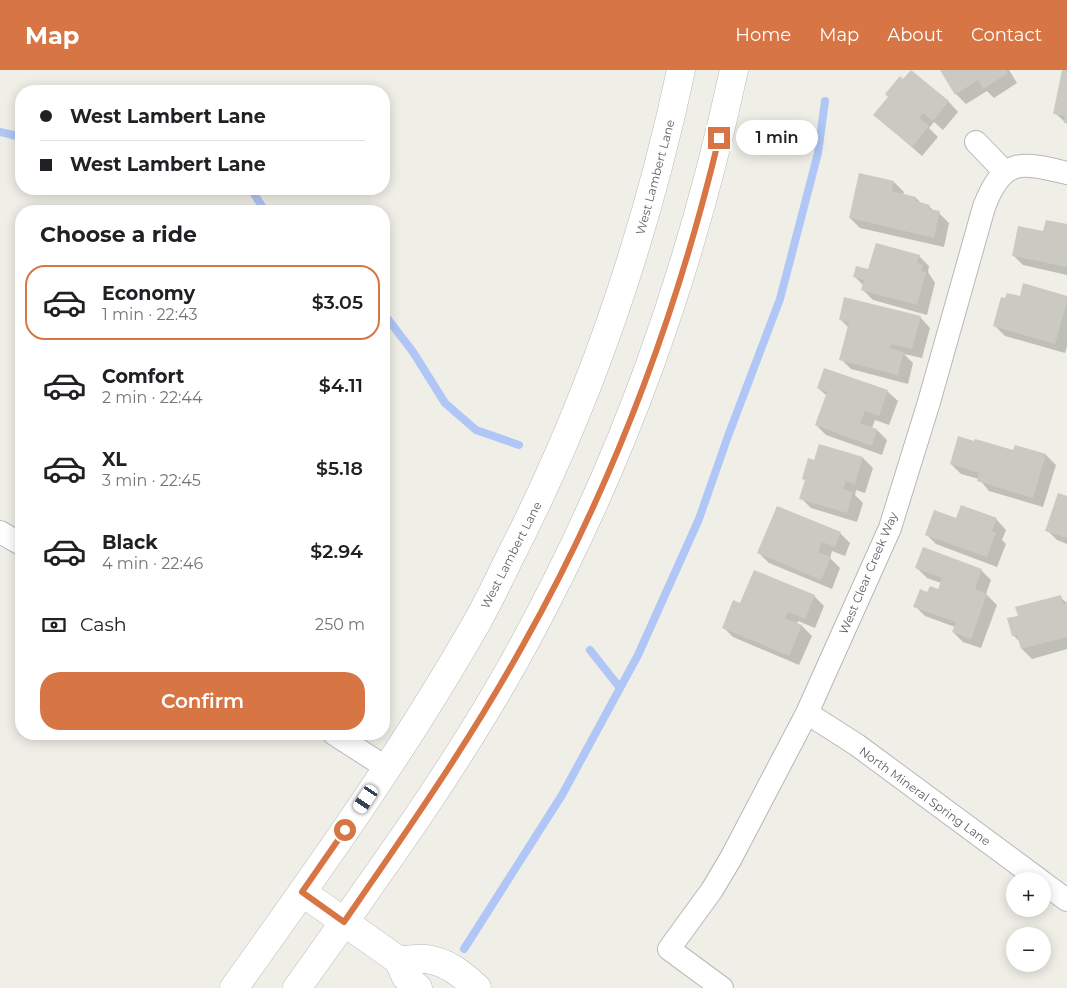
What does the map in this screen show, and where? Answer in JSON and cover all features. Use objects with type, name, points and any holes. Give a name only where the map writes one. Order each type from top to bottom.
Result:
[{"type":"main road","name":"West Lambert Lane","points":[[234,988],[387,768],[437,690],[479,619],[558,459],[616,310],[638,241],[660,164],[681,70]]},
{"type":"main road","points":[[298,988],[413,822],[482,717],[524,644],[602,489],[665,327],[688,256],[708,186],[734,70]]},
{"type":"main road","points":[[302,892],[398,960],[406,977],[418,988]]},
{"type":"main road","points":[[398,960],[426,959],[441,963],[477,988]]},
{"type":"street","points":[[976,142],[1004,172],[1016,166],[1026,165],[1067,173]]},
{"type":"street","name":"West Clear Creek Way","points":[[722,988],[669,948],[712,890],[731,858],[807,713],[890,528],[929,402],[984,207],[992,186],[1004,172]]},
{"type":"street","points":[[0,532],[15,541]]},
{"type":"street","name":"North Mineral Spring Lane","points":[[807,713],[857,745],[1028,872]]},
{"type":"street","points":[[343,740],[387,768]]},
{"type":"street","name":"North Mineral Spring Lane","points":[[1051,888],[1067,900]]},
{"type":"building","points":[[911,70],[949,101],[933,121],[923,113],[919,118],[929,126],[912,147],[873,115],[888,97],[885,94],[900,76],[903,79]]},
{"type":"building","points":[[940,70],[1006,70],[1008,73],[983,89],[978,80],[955,95]]},
{"type":"building","points":[[1062,70],[1067,70],[1067,123],[1064,123],[1065,116],[1053,114]]},
{"type":"building","points":[[859,173],[894,181],[892,191],[916,197],[916,201],[930,205],[929,209],[940,211],[934,238],[849,218]]},
{"type":"building","points":[[1046,220],[1067,224],[1067,267],[1012,256],[1018,226],[1043,231]]},
{"type":"building","points":[[876,243],[920,255],[917,263],[923,265],[921,271],[926,272],[917,305],[861,290],[864,280],[853,277],[856,266],[868,269]]},
{"type":"building","points":[[1023,283],[1067,296],[1055,344],[993,326],[1001,297],[1005,298],[1007,293],[1020,296]]},
{"type":"building","points":[[844,297],[921,316],[912,349],[891,344],[890,348],[904,352],[898,375],[839,360],[849,322],[839,320]]},
{"type":"building","points":[[824,368],[888,390],[879,416],[865,411],[860,423],[877,429],[872,446],[815,425],[827,392],[817,388]]},
{"type":"building","points":[[958,436],[1013,450],[1015,445],[1046,454],[1033,498],[977,481],[979,473],[950,464]]},
{"type":"building","points":[[819,444],[863,457],[855,484],[846,481],[843,489],[853,492],[847,513],[799,499],[805,480],[802,479],[808,458],[814,460]]},
{"type":"building","points":[[1058,493],[1067,496],[1067,538],[1045,531]]},
{"type":"building","points":[[961,505],[997,518],[992,531],[996,533],[987,557],[925,535],[934,510],[956,518]]},
{"type":"building","points":[[777,506],[841,532],[835,547],[822,542],[818,552],[831,557],[821,580],[757,553]]},
{"type":"building","points":[[923,547],[982,569],[975,589],[987,594],[971,639],[952,632],[956,622],[913,607],[920,589],[927,592],[930,586],[938,589],[942,578],[915,568]]},
{"type":"building","points":[[754,570],[815,595],[805,619],[788,612],[785,618],[802,625],[789,656],[722,628],[733,600],[740,603]]},
{"type":"building","points":[[1061,595],[1063,604],[1067,603],[1067,637],[1021,649],[1017,635],[1012,636],[1007,618],[1018,616],[1015,607]]},
{"type":"waterway","points":[[464,949],[562,795],[638,655],[699,519],[780,299],[818,153],[825,101]]},
{"type":"waterway","points":[[0,132],[15,136]]},
{"type":"waterway","points":[[255,195],[261,205]]},
{"type":"waterway","points":[[390,322],[413,352],[445,403],[476,430],[519,445]]},
{"type":"waterway","points":[[590,650],[620,688]]},
{"type":"route","points":[[345,830],[302,892],[344,922],[482,717],[524,644],[602,489],[665,327],[688,256],[708,186],[719,138]]}]
